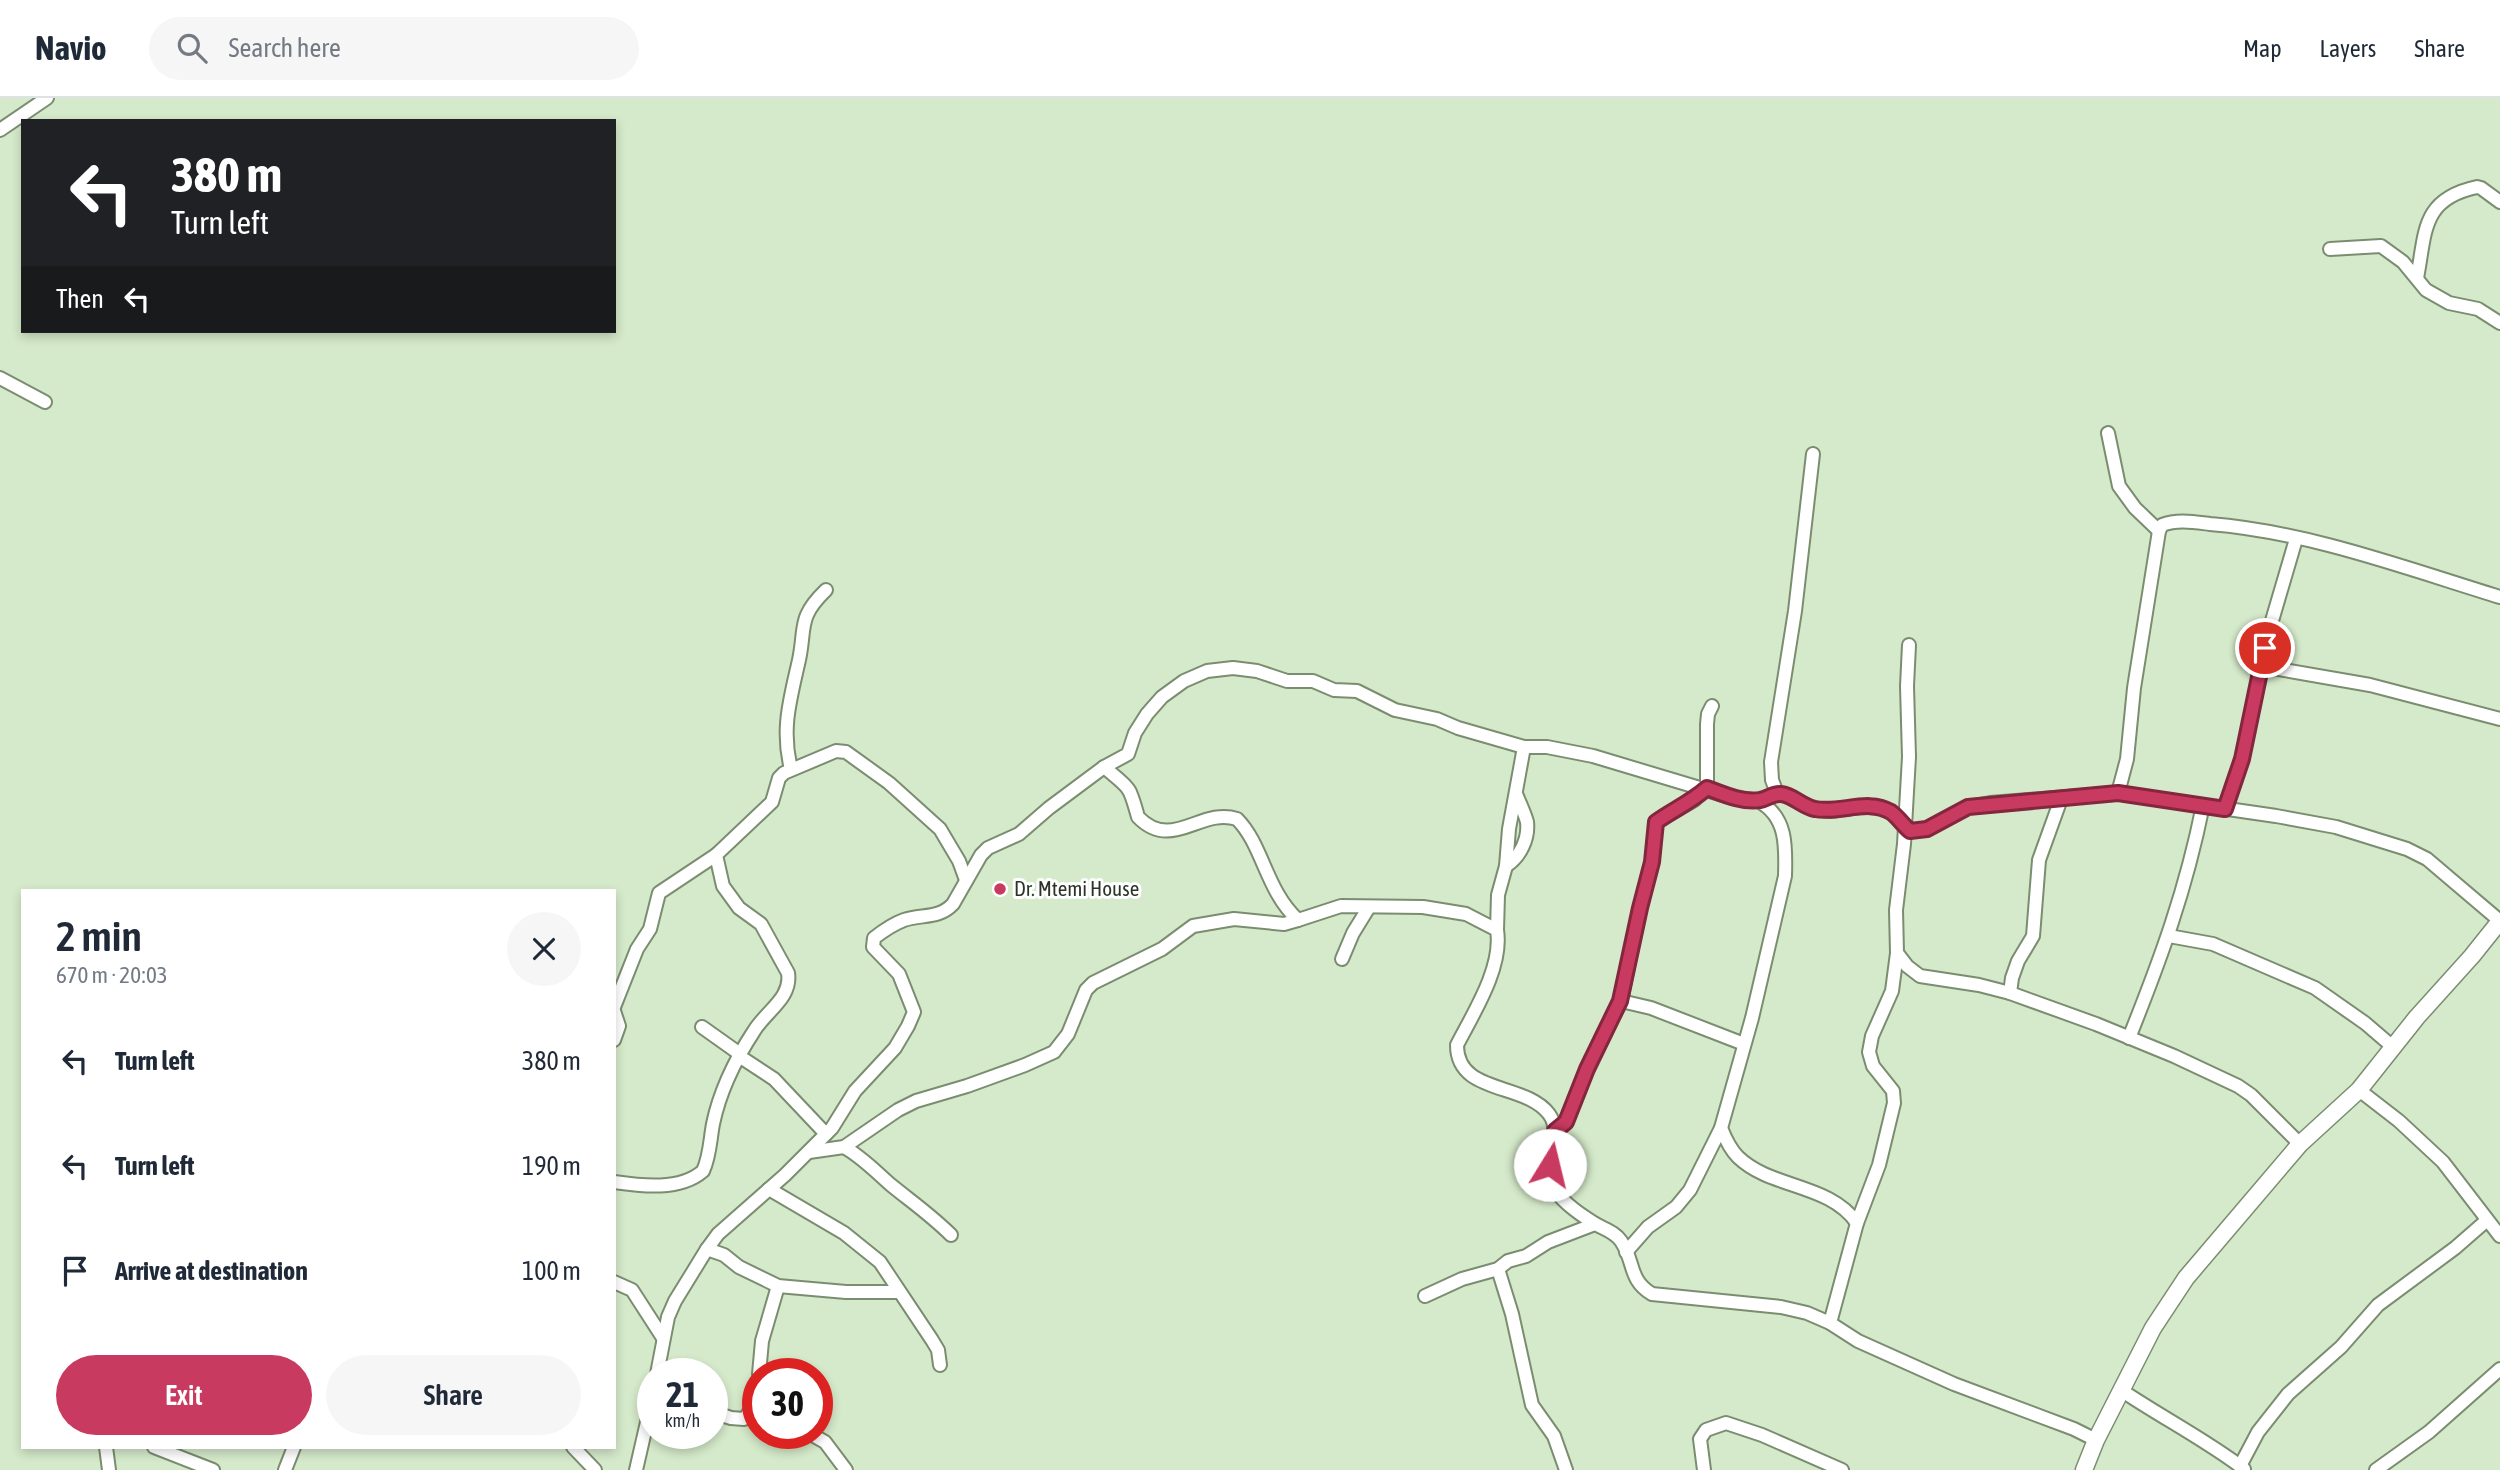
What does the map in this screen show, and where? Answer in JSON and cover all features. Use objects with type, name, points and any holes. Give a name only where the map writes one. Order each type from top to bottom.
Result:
[{"type":"main road","points":[[2084,1470],[2096,1440],[2153,1328],[2186,1278],[2300,1144],[2359,1090],[2500,921]]},
{"type":"street","points":[[0,130],[47,98]]},
{"type":"street","points":[[2417,278],[2426,224],[2450,195],[2477,187],[2500,202]]},
{"type":"street","points":[[2330,249],[2381,246],[2393,253],[2426,290],[2449,303],[2478,309],[2500,323]]},
{"type":"street","points":[[0,378],[44,402]]},
{"type":"street","points":[[2108,433],[2119,486],[2159,531]]},
{"type":"street","points":[[1777,793],[1772,780],[1771,762],[1795,611],[1813,454]]},
{"type":"street","points":[[2118,793],[2127,759],[2134,688],[2162,525],[2191,522],[2265,531],[2353,552],[2500,597]]},
{"type":"street","points":[[2225,809],[2242,759],[2261,666],[2296,539]]},
{"type":"street","points":[[791,769],[786,747],[788,705],[800,657],[801,634],[807,613],[826,590]]},
{"type":"street","points":[[1830,1323],[1857,1223],[1879,1165],[1894,1102],[1893,1091],[1873,1066],[1869,1052],[1872,1036],[1892,991],[1897,953],[1896,910],[1909,757],[1909,645]]},
{"type":"street","points":[[2261,666],[2370,685],[2500,719]]},
{"type":"street","points":[[660,1358],[668,1317],[675,1301],[718,1234],[826,1134],[855,1091],[895,1048],[908,1027],[914,1013],[899,974],[873,947],[874,938],[905,919],[939,915],[947,911],[981,855],[1019,834],[1104,767],[1128,754],[1141,722],[1162,697],[1196,675],[1233,668],[1257,671],[1287,681],[1314,681],[1334,690],[1357,691],[1395,710],[1437,719],[1458,728],[1524,747],[1547,747],[1582,753],[1707,788],[1733,798],[1758,801],[1777,793],[1814,809],[1830,811],[1878,807],[1889,810],[1910,831],[1920,831],[1968,807],[2118,793],[2336,827],[2407,849],[2427,859],[2500,921]]},
{"type":"street","points":[[1555,1131],[1566,1122],[1587,1069],[1620,1001],[1652,862],[1656,822],[1694,800],[1707,788],[1707,724],[1712,706]]},
{"type":"street","points":[[1524,747],[1509,829],[1506,866],[1498,895],[1499,942],[1494,966],[1457,1045],[1457,1055],[1467,1073],[1542,1107],[1553,1122],[1555,1131],[1550,1165],[1553,1187],[1560,1196],[1621,1241],[1640,1287],[1652,1294],[1782,1307],[1807,1313],[1858,1340],[1954,1384],[2074,1429],[2096,1440]]},
{"type":"street","points":[[616,1004],[637,949],[650,929],[659,893],[716,855],[768,806],[776,792],[779,778],[791,769],[827,757],[836,751],[853,755],[940,829],[959,861],[965,880]]},
{"type":"street","points":[[1104,767],[1128,786],[1138,817],[1155,830],[1166,832],[1224,817],[1237,819],[1284,906],[1297,920]]},
{"type":"street","points":[[2010,993],[2018,961],[2033,936],[2039,860],[2061,799]]},
{"type":"street","points":[[1626,1252],[1648,1227],[1676,1207],[1690,1190],[1720,1128],[1765,964],[1785,876],[1786,854],[1780,824],[1775,814],[1758,801]]},
{"type":"street","points":[[2129,1038],[2169,936],[2187,879],[2203,805]]},
{"type":"street","points":[[616,1182],[639,1186],[659,1185],[685,1181],[697,1177],[703,1171],[722,1091],[739,1055],[761,1020],[786,992],[789,977],[761,923],[739,908],[723,886],[716,855]]},
{"type":"street","points":[[809,1152],[844,1147],[898,1110],[916,1101],[1025,1065],[1054,1052],[1068,1034],[1086,990],[1093,983],[1162,949],[1194,926],[1234,919],[1284,924],[1341,906],[1423,907],[1466,914],[1497,930]]},
{"type":"street","points":[[1342,959],[1353,933],[1369,907]]},
{"type":"street","points":[[2169,936],[2213,944],[2315,988],[2393,1046]]},
{"type":"street","points":[[1897,953],[1907,966],[1920,976]]},
{"type":"street","points":[[1893,979],[1920,976],[1979,985],[2010,993],[2096,1024],[2238,1086],[2252,1095],[2300,1144]]},
{"type":"street","points":[[1620,1001],[1651,1008],[1744,1044]]},
{"type":"street","points":[[616,1016],[619,1026],[616,1034]]},
{"type":"street","points":[[702,1027],[774,1079],[826,1134]]},
{"type":"street","points":[[2359,1090],[2399,1121],[2443,1162],[2500,1236]]},
{"type":"street","points":[[1720,1128],[1736,1155],[1749,1166],[1840,1204],[1857,1223]]},
{"type":"street","points":[[844,1147],[860,1156],[892,1186],[929,1213],[951,1235]]},
{"type":"street","points":[[769,1189],[833,1226],[880,1262],[938,1350],[940,1365]]},
{"type":"street","points":[[2121,1390],[2188,1434],[2217,1448],[2243,1468],[2258,1432],[2288,1394],[2341,1348],[2378,1305],[2455,1248],[2486,1220]]},
{"type":"street","points":[[1425,1296],[1462,1279],[1498,1269],[1507,1261],[1526,1256],[1548,1242],[1595,1224]]},
{"type":"street","points":[[707,1249],[724,1255],[739,1267],[778,1286],[846,1292],[899,1292]]},
{"type":"street","points":[[1498,1269],[1512,1314],[1532,1405],[1554,1436],[1566,1470]]},
{"type":"street","points":[[616,1283],[632,1290],[663,1338]]},
{"type":"street","points":[[760,1358],[762,1341],[778,1286]]},
{"type":"street","points":[[2376,1470],[2429,1432],[2500,1369]]},
{"type":"street","points":[[1704,1470],[1700,1439],[1706,1430],[1726,1423],[1762,1435],[1842,1470]]},
{"type":"street","points":[[106,1449],[109,1470]]},
{"type":"street","points":[[160,1449],[213,1470]]},
{"type":"street","points":[[285,1470],[293,1449]]},
{"type":"street","points":[[575,1449],[595,1470]]},
{"type":"street","points":[[636,1470],[641,1449]]},
{"type":"street","points":[[830,1449],[846,1470]]},
{"type":"place","name":"Dr. Mtemi House","points":[[1000,889]]},
{"type":"route","points":[[1550,1165],[1555,1131],[1566,1122],[1587,1069],[1620,1001],[1652,862],[1656,822],[1665,815],[1694,800],[1707,788],[1733,798],[1758,801],[1777,793],[1784,794],[1814,809],[1830,811],[1878,807],[1889,810],[1910,831],[1927,829],[1968,807],[2118,793],[2225,809],[2242,759],[2265,648]]}]
